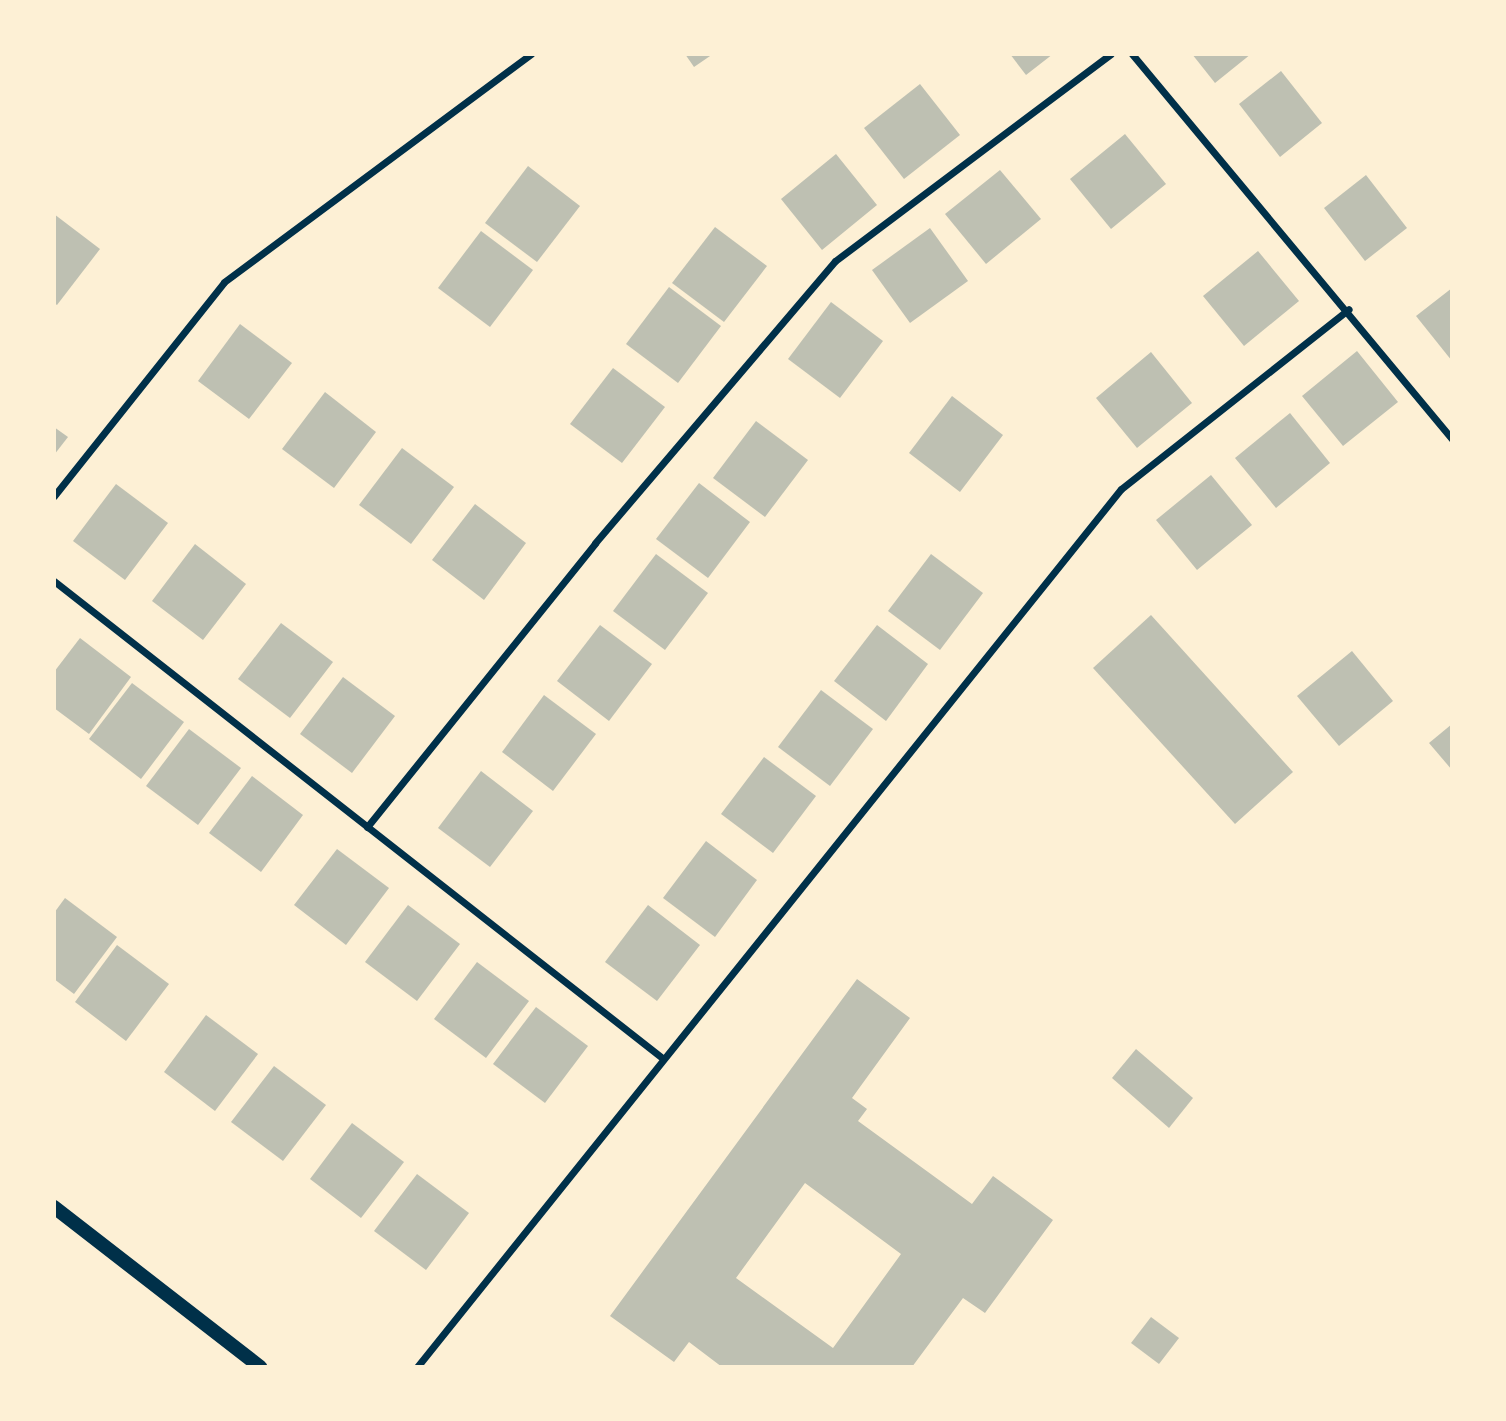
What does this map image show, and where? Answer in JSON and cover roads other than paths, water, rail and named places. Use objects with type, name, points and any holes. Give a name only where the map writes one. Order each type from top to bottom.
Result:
[{"type":"main road","points":[[54,1207],[260,1367]]},
{"type":"street","points":[[54,496],[225,282],[531,54]]},
{"type":"street","points":[[367,827],[594,543],[835,261],[1111,54]]},
{"type":"street","points":[[1132,54],[1349,309],[1452,439]]},
{"type":"street","points":[[418,1367],[661,1057],[1121,489],[1349,309]]},
{"type":"street","points":[[54,581],[661,1057]]}]
